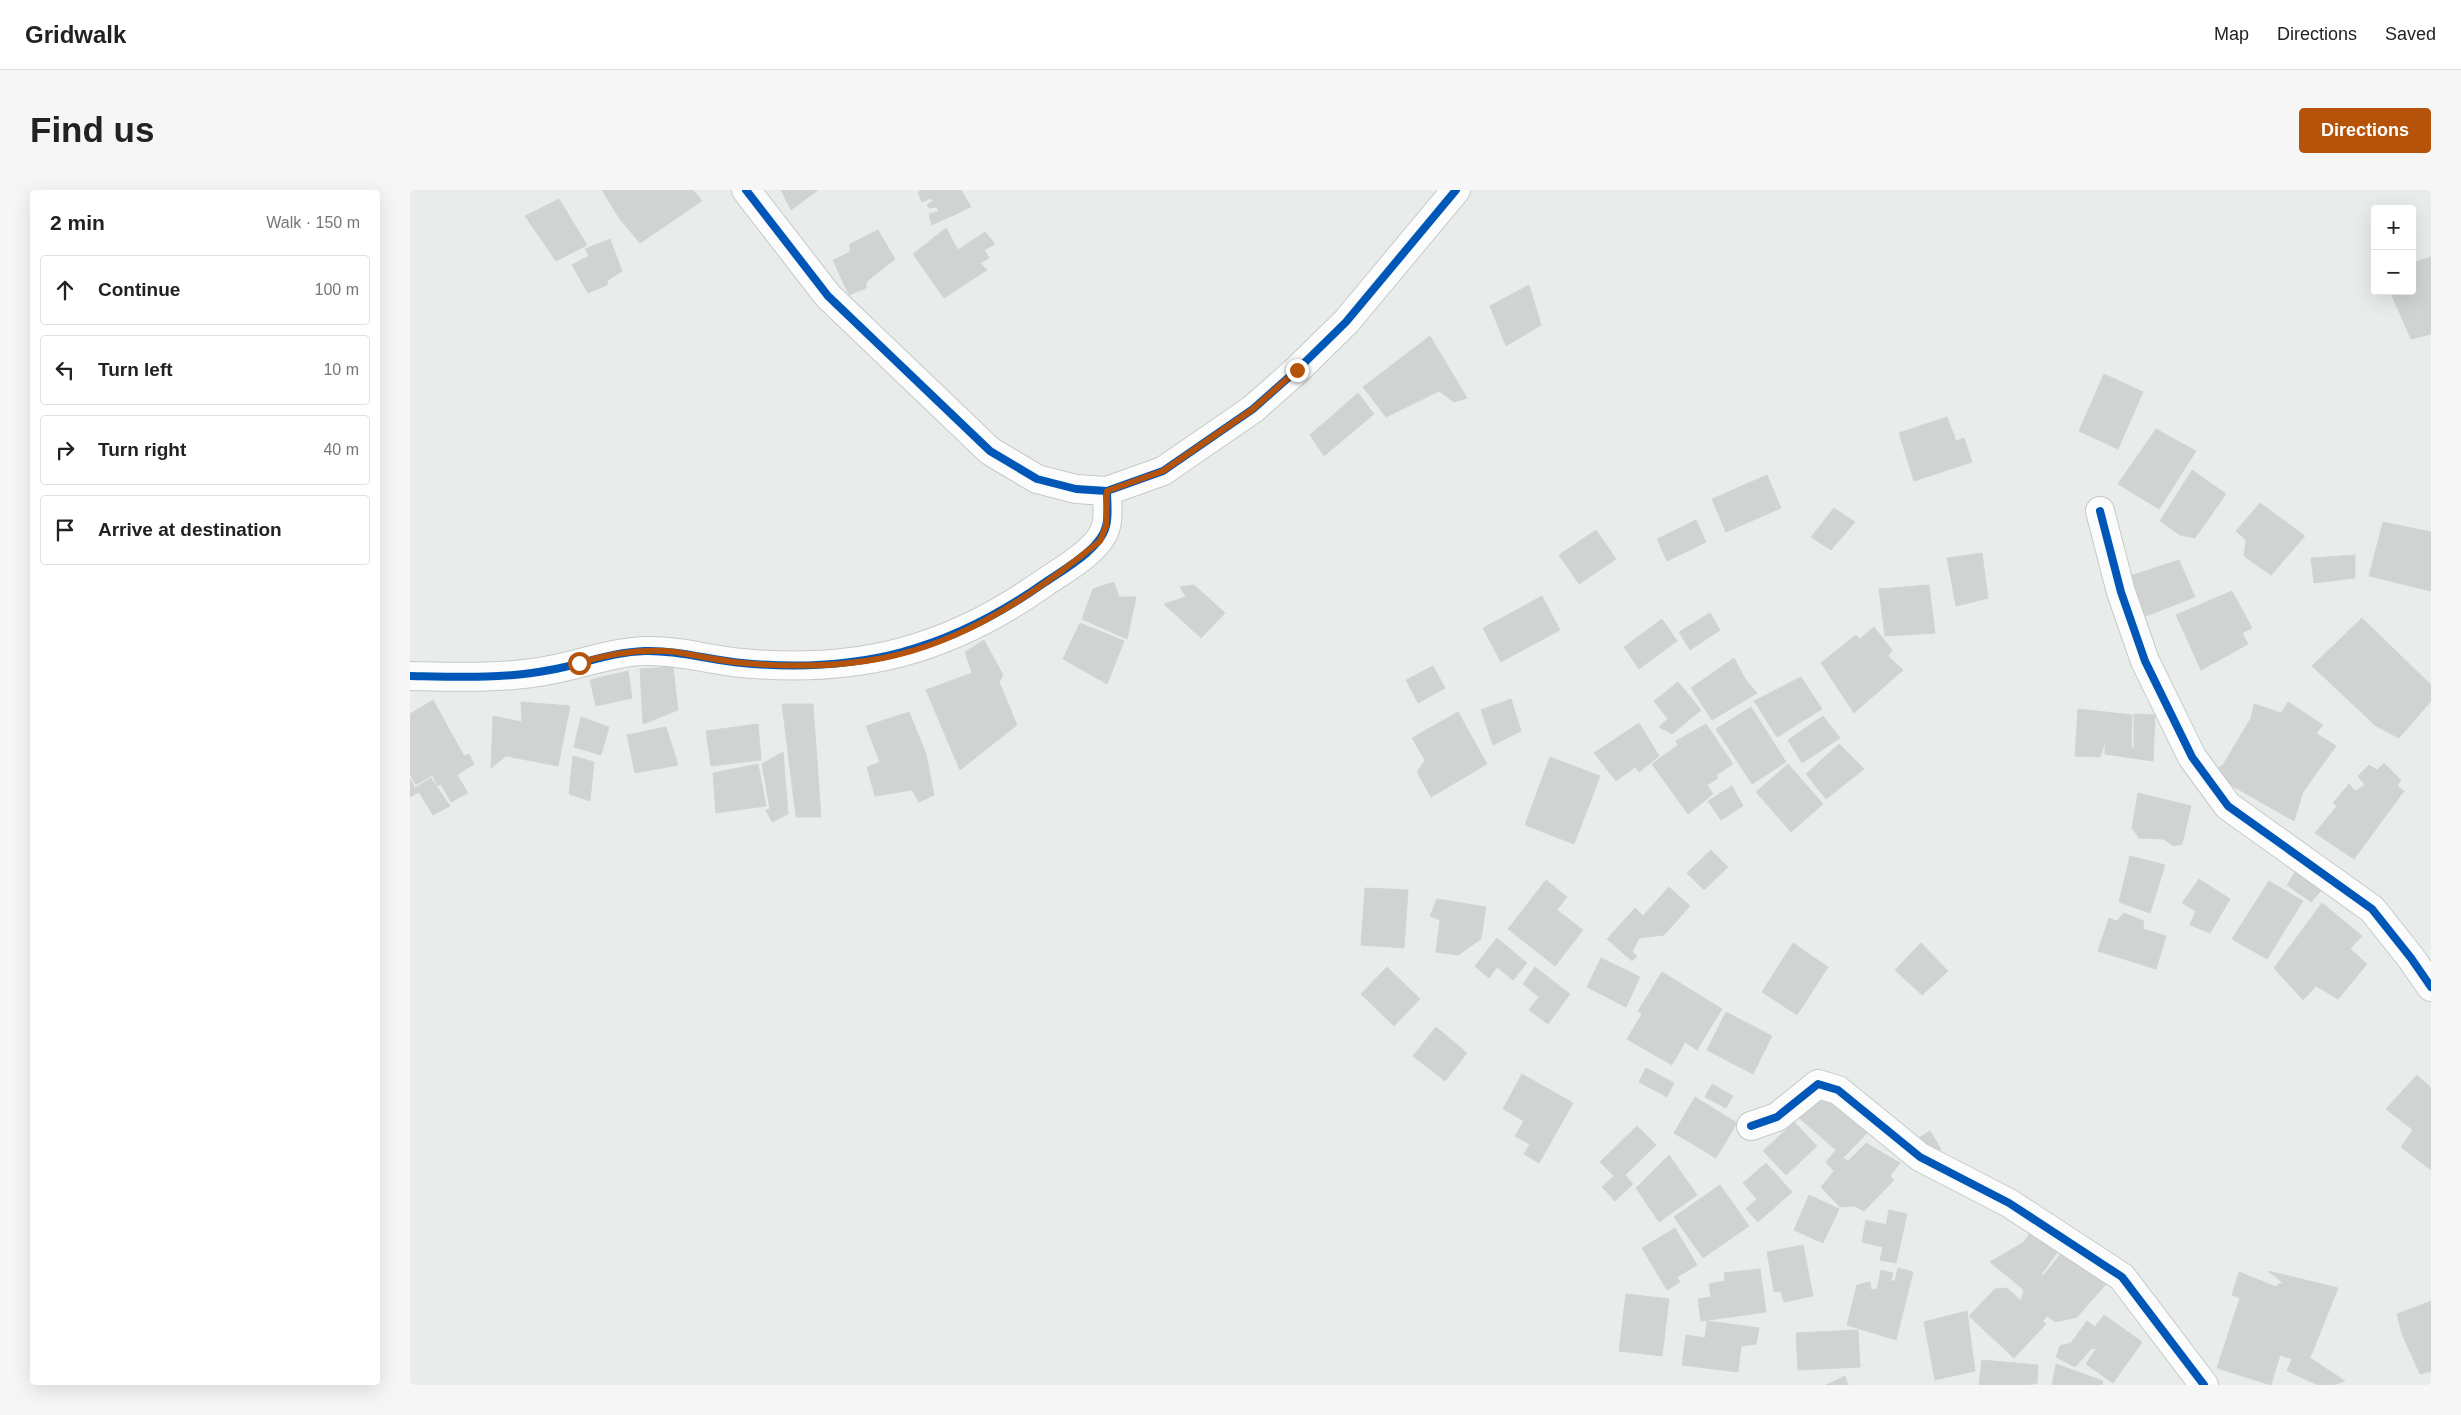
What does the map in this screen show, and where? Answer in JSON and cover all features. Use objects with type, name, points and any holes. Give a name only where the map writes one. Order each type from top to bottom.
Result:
[{"type":"street","points":[[746,190],[828,296],[990,450],[1037,479],[1076,489],[1107,491],[1163,471],[1253,409],[1297,370],[1346,322],[1456,190]]},
{"type":"street","points":[[410,676],[492,677],[522,675],[551,670],[602,656],[648,651],[674,652],[742,663],[783,665],[833,664],[882,658],[951,637],[985,621],[1016,603],[1073,563],[1100,541],[1106,526],[1107,491]]},
{"type":"street","points":[[2100,511],[2121,592],[2145,661],[2192,757],[2228,806],[2372,909],[2411,958],[2431,988]]},
{"type":"street","points":[[1751,1126],[1777,1117],[1818,1084],[1838,1090],[1920,1157],[2009,1202],[2122,1277],[2204,1385]]},
{"type":"building","points":[[602,190],[693,190],[702,201],[640,243],[619,218]]},
{"type":"building","points":[[781,190],[818,190],[791,210]]},
{"type":"building","points":[[923,190],[961,190],[971,207],[932,225],[929,214],[939,211],[936,207],[929,208],[927,205],[933,201],[931,198],[922,202],[918,192]]},
{"type":"building","points":[[559,199],[587,245],[556,261],[525,216]]},
{"type":"building","points":[[946,228],[958,250],[985,232],[995,244],[984,250],[989,258],[980,263],[987,270],[944,298],[913,254]]},
{"type":"building","points":[[878,230],[895,259],[866,282],[866,288],[849,295],[833,260],[850,252],[850,244]]},
{"type":"building","points":[[610,239],[622,271],[608,280],[607,285],[588,293],[572,265],[589,256],[585,249]]},
{"type":"building","points":[[2431,257],[2431,334],[2411,339],[2392,295],[2416,295],[2416,262]]},
{"type":"building","points":[[1529,285],[1541,325],[1506,346],[1490,306]]},
{"type":"building","points":[[1430,336],[1467,398],[1454,402],[1439,391],[1386,417],[1363,387]]},
{"type":"building","points":[[2104,374],[2143,392],[2118,449],[2079,431]]},
{"type":"building","points":[[1358,393],[1374,414],[1324,456],[1310,435]]},
{"type":"building","points":[[1947,417],[1956,441],[1964,438],[1972,462],[1914,481],[1899,433]]},
{"type":"building","points":[[2156,429],[2196,451],[2159,509],[2118,484]]},
{"type":"building","points":[[2192,470],[2226,494],[2195,538],[2180,535],[2160,521]]},
{"type":"building","points":[[1767,475],[1781,508],[1726,532],[1712,499]]},
{"type":"building","points":[[2260,503],[2305,536],[2271,575],[2244,556],[2246,540],[2236,531]]},
{"type":"building","points":[[1834,508],[1855,522],[1831,550],[1811,537]]},
{"type":"building","points":[[1696,520],[1706,542],[1667,561],[1657,539]]},
{"type":"building","points":[[2383,522],[2431,532],[2431,591],[2369,576]]},
{"type":"building","points":[[1596,530],[1616,559],[1579,584],[1559,555]]},
{"type":"building","points":[[1982,553],[1988,598],[1956,606],[1947,558]]},
{"type":"building","points":[[2355,555],[2355,578],[2314,583],[2311,558]]},
{"type":"building","points":[[2179,560],[2195,597],[2146,616],[2127,577]]},
{"type":"building","points":[[1114,582],[1119,597],[1136,597],[1127,639],[1082,619],[1093,589]]},
{"type":"building","points":[[1194,585],[1225,613],[1201,638],[1164,604],[1186,597],[1180,587]]},
{"type":"building","points":[[1929,585],[1935,633],[1885,636],[1879,589]]},
{"type":"building","points":[[2232,591],[2252,628],[2242,633],[2248,644],[2201,670],[2176,615]]},
{"type":"building","points":[[1542,596],[1560,630],[1501,662],[1483,628]]},
{"type":"building","points":[[1710,613],[1720,630],[1690,650],[1679,632]]},
{"type":"building","points":[[2362,618],[2431,685],[2431,701],[2399,738],[2376,726],[2312,666]]},
{"type":"building","points":[[1662,619],[1677,641],[1639,669],[1624,647]]},
{"type":"building","points":[[1080,623],[1124,641],[1107,684],[1063,659]]},
{"type":"building","points":[[1874,627],[1892,650],[1888,656],[1903,670],[1854,713],[1821,663],[1856,635],[1860,639]]},
{"type":"building","points":[[984,640],[1003,675],[999,682],[1017,725],[960,770],[926,690],[972,673],[965,652]]},
{"type":"building","points":[[1734,658],[1745,679],[1757,693],[1712,720],[1691,688]]},
{"type":"building","points":[[1433,666],[1445,688],[1418,703],[1406,680]]},
{"type":"building","points":[[673,667],[678,710],[643,724],[640,669]]},
{"type":"building","points":[[628,671],[632,698],[596,706],[590,680]]},
{"type":"building","points":[[1801,677],[1822,709],[1777,737],[1754,701]]},
{"type":"building","points":[[1678,682],[1701,710],[1672,734],[1659,727],[1668,719],[1654,701]]},
{"type":"building","points":[[1511,699],[1521,731],[1493,745],[1481,710]]},
{"type":"building","points":[[433,700],[464,756],[469,754],[474,764],[457,775],[468,793],[451,802],[441,784],[438,786],[432,775],[416,785],[410,774],[410,714]]},
{"type":"building","points":[[521,702],[570,706],[558,766],[506,756],[491,768],[493,716],[522,722]]},
{"type":"building","points":[[2288,702],[2323,725],[2316,733],[2336,746],[2303,792],[2294,821],[2227,783],[2216,784],[2218,768],[2223,765],[2251,718],[2254,704],[2281,713]]},
{"type":"building","points":[[782,704],[813,704],[821,817],[796,817]]},
{"type":"building","points":[[1751,707],[1786,762],[1752,784],[1716,729]]},
{"type":"building","points":[[2078,709],[2132,715],[2131,747],[2105,742],[2100,757],[2075,756]]},
{"type":"building","points":[[909,712],[926,754],[934,795],[919,802],[912,790],[875,796],[867,767],[880,762],[866,726]]},
{"type":"building","points":[[1458,712],[1487,764],[1431,797],[1417,772],[1425,760],[1412,738]]},
{"type":"building","points":[[2134,714],[2155,715],[2153,761],[2105,754],[2105,742],[2134,748]]},
{"type":"building","points":[[1823,716],[1840,738],[1802,763],[1788,740]]},
{"type":"building","points":[[581,717],[609,727],[601,755],[574,747]]},
{"type":"building","points":[[1639,723],[1659,756],[1639,772],[1635,767],[1616,781],[1594,753]]},
{"type":"building","points":[[758,724],[761,760],[711,766],[706,731]]},
{"type":"building","points":[[1706,724],[1733,764],[1716,775],[1718,778],[1707,785],[1713,794],[1688,814],[1652,764],[1678,745],[1676,741]]},
{"type":"building","points":[[666,727],[678,765],[635,773],[627,735]]},
{"type":"building","points":[[1839,744],[1864,769],[1826,799],[1806,774]]},
{"type":"building","points":[[783,752],[788,814],[772,822],[766,810],[770,809],[762,764]]},
{"type":"building","points":[[573,756],[594,762],[590,801],[569,794]]},
{"type":"building","points":[[1550,757],[1600,776],[1574,844],[1525,825]]},
{"type":"building","points":[[2384,763],[2401,780],[2397,786],[2404,791],[2354,859],[2315,833],[2337,806],[2333,803],[2349,784],[2355,791],[2365,785],[2358,776],[2369,765],[2377,770]]},
{"type":"building","points":[[758,764],[766,806],[716,813],[713,773]]},
{"type":"building","points":[[1788,764],[1823,804],[1791,832],[1756,792]]},
{"type":"building","points":[[410,778],[415,788],[431,778],[450,806],[433,815],[419,792],[410,797]]},
{"type":"building","points":[[1732,786],[1743,806],[1721,820],[1708,801]]},
{"type":"building","points":[[2138,793],[2191,806],[2182,844],[2173,846],[2164,839],[2139,838],[2132,828]]},
{"type":"building","points":[[1711,850],[1728,867],[1704,890],[1687,873]]},
{"type":"building","points":[[2130,856],[2165,865],[2150,913],[2119,902]]},
{"type":"building","points":[[2300,864],[2326,885],[2311,902],[2287,885]]},
{"type":"building","points":[[2199,879],[2230,899],[2210,933],[2190,925],[2196,911],[2182,903]]},
{"type":"building","points":[[1546,880],[1567,897],[1557,910],[1583,930],[1555,966],[1508,929]]},
{"type":"building","points":[[2269,881],[2303,901],[2267,959],[2232,939]]},
{"type":"building","points":[[1669,887],[1690,906],[1664,935],[1639,938],[1632,952],[1637,956],[1632,961],[1607,939],[1635,908],[1643,916]]},
{"type":"building","points":[[1365,888],[1408,890],[1404,948],[1361,945]]},
{"type":"building","points":[[1437,899],[1486,907],[1481,939],[1458,955],[1436,952],[1440,920],[1430,916]]},
{"type":"building","points":[[2322,903],[2362,936],[2350,949],[2367,964],[2338,999],[2316,986],[2303,1000],[2274,968]]},
{"type":"building","points":[[2124,913],[2144,921],[2143,929],[2166,936],[2156,969],[2098,951],[2109,918],[2117,921]]},
{"type":"building","points":[[1497,938],[1527,963],[1513,980],[1497,967],[1489,978],[1475,966]]},
{"type":"building","points":[[1793,943],[1828,967],[1797,1015],[1762,992]]},
{"type":"building","points":[[1921,943],[1948,971],[1922,995],[1895,970]]},
{"type":"building","points":[[1601,958],[1640,977],[1626,1007],[1587,987]]},
{"type":"building","points":[[1387,967],[1420,999],[1394,1026],[1361,994]]},
{"type":"building","points":[[1535,967],[1570,994],[1548,1024],[1529,1010],[1539,997],[1523,984]]},
{"type":"building","points":[[1662,972],[1722,1009],[1697,1050],[1685,1042],[1672,1065],[1627,1039],[1642,1014],[1638,1011]]},
{"type":"building","points":[[1726,1012],[1772,1036],[1753,1074],[1707,1050]]},
{"type":"building","points":[[1436,1027],[1467,1053],[1445,1081],[1413,1056]]},
{"type":"building","points":[[1646,1068],[1674,1083],[1667,1097],[1639,1082]]},
{"type":"building","points":[[1522,1074],[1573,1103],[1539,1163],[1524,1154],[1530,1144],[1515,1136],[1524,1121],[1503,1109]]},
{"type":"building","points":[[2417,1075],[2431,1088],[2431,1170],[2401,1147],[2413,1130],[2386,1109]]},
{"type":"building","points":[[1712,1084],[1733,1096],[1726,1108],[1705,1097]]},
{"type":"building","points":[[1819,1092],[1872,1128],[1843,1158],[1848,1161],[1866,1143],[1900,1163],[1890,1176],[1894,1180],[1864,1211],[1854,1206],[1840,1207],[1821,1187],[1834,1171],[1826,1162],[1836,1150],[1798,1117]]},
{"type":"building","points":[[1695,1097],[1737,1123],[1716,1158],[1674,1133]]},
{"type":"building","points":[[1794,1122],[1817,1146],[1786,1175],[1763,1151]]},
{"type":"building","points":[[1637,1126],[1656,1145],[1625,1175],[1633,1184],[1615,1201],[1602,1187],[1614,1176],[1600,1162]]},
{"type":"building","points":[[1930,1131],[1941,1149],[1930,1156],[1919,1138]]},
{"type":"building","points":[[1669,1155],[1697,1195],[1659,1222],[1636,1188]]},
{"type":"building","points":[[1766,1163],[1792,1192],[1758,1222],[1746,1209],[1757,1199],[1743,1183]]},
{"type":"building","points":[[1720,1185],[1749,1226],[1703,1258],[1674,1217]]},
{"type":"building","points":[[1809,1195],[1839,1209],[1823,1243],[1794,1230]]},
{"type":"building","points":[[1889,1210],[1907,1214],[1896,1263],[1880,1260],[1883,1247],[1862,1242],[1866,1220],[1886,1225]]},
{"type":"building","points":[[1675,1228],[1697,1265],[1677,1277],[1680,1282],[1667,1290],[1642,1248]]},
{"type":"building","points":[[2033,1229],[2061,1247],[2041,1275],[2043,1276],[2064,1250],[2107,1283],[2077,1317],[2056,1322],[2047,1316],[2043,1321],[2021,1301],[2024,1290],[1990,1262],[2024,1242]]},
{"type":"building","points":[[1803,1245],[1813,1296],[1784,1302],[1781,1291],[1774,1292],[1767,1252]]},
{"type":"building","points":[[1898,1268],[1913,1272],[1896,1340],[1847,1325],[1857,1285],[1870,1282],[1871,1290],[1877,1289],[1881,1270],[1893,1273],[1891,1281],[1895,1281]]},
{"type":"building","points":[[1760,1269],[1766,1312],[1701,1321],[1698,1299],[1711,1297],[1709,1284],[1725,1281],[1724,1273]]},
{"type":"building","points":[[2268,1271],[2338,1288],[2310,1358],[2345,1381],[2334,1385],[2318,1385],[2287,1371],[2292,1359],[2280,1355],[2271,1385],[2217,1368],[2240,1298],[2232,1295],[2239,1272],[2276,1287],[2278,1284],[2282,1284]]},
{"type":"building","points":[[2007,1288],[2046,1324],[2014,1358],[1969,1316],[1995,1289]]},
{"type":"building","points":[[1626,1294],[1669,1299],[1662,1356],[1619,1351]]},
{"type":"building","points":[[2431,1301],[2431,1371],[2420,1374],[2402,1334],[2397,1314]]},
{"type":"building","points":[[1967,1311],[1975,1371],[1935,1380],[1924,1322]]},
{"type":"building","points":[[2104,1315],[2142,1342],[2113,1383],[2086,1364],[2096,1349],[2092,1348],[2075,1367],[2056,1357],[2060,1346],[2071,1343],[2087,1321],[2095,1327]]},
{"type":"building","points":[[1707,1321],[1759,1328],[1756,1344],[1741,1346],[1738,1372],[1682,1365],[1686,1335],[1705,1338]]},
{"type":"building","points":[[1858,1330],[1860,1367],[1798,1370],[1796,1333]]},
{"type":"building","points":[[1982,1360],[2038,1365],[2037,1383],[2029,1385],[1979,1385]]},
{"type":"building","points":[[2056,1364],[2103,1381],[2102,1385],[2052,1385]]},
{"type":"building","points":[[1845,1376],[1848,1385],[1826,1385]]},
{"type":"cycle path","points":[[746,190],[828,296],[990,451],[1037,479],[1076,489],[1107,491],[1163,471],[1253,409],[1297,370],[1346,322],[1456,190]]},
{"type":"cycle path","points":[[410,676],[480,677],[515,675],[562,668],[609,656],[645,651],[670,652],[730,662],[785,665],[825,665],[864,660],[901,652],[938,641],[1009,606],[1089,551],[1103,535],[1106,526],[1107,491]]},
{"type":"cycle path","points":[[2100,511],[2121,592],[2145,661],[2192,757],[2228,806],[2372,909],[2411,958],[2431,987]]},
{"type":"cycle path","points":[[1751,1126],[1777,1117],[1818,1084],[1838,1090],[1920,1157],[2009,1203],[2122,1277],[2204,1385]]},
{"type":"route","points":[[579,663],[602,656],[648,651],[674,652],[742,663],[783,665],[833,664],[882,658],[917,649],[951,637],[985,621],[1016,603],[1073,563],[1100,541],[1106,526],[1108,510],[1107,491],[1163,471],[1253,409],[1297,370]]}]
